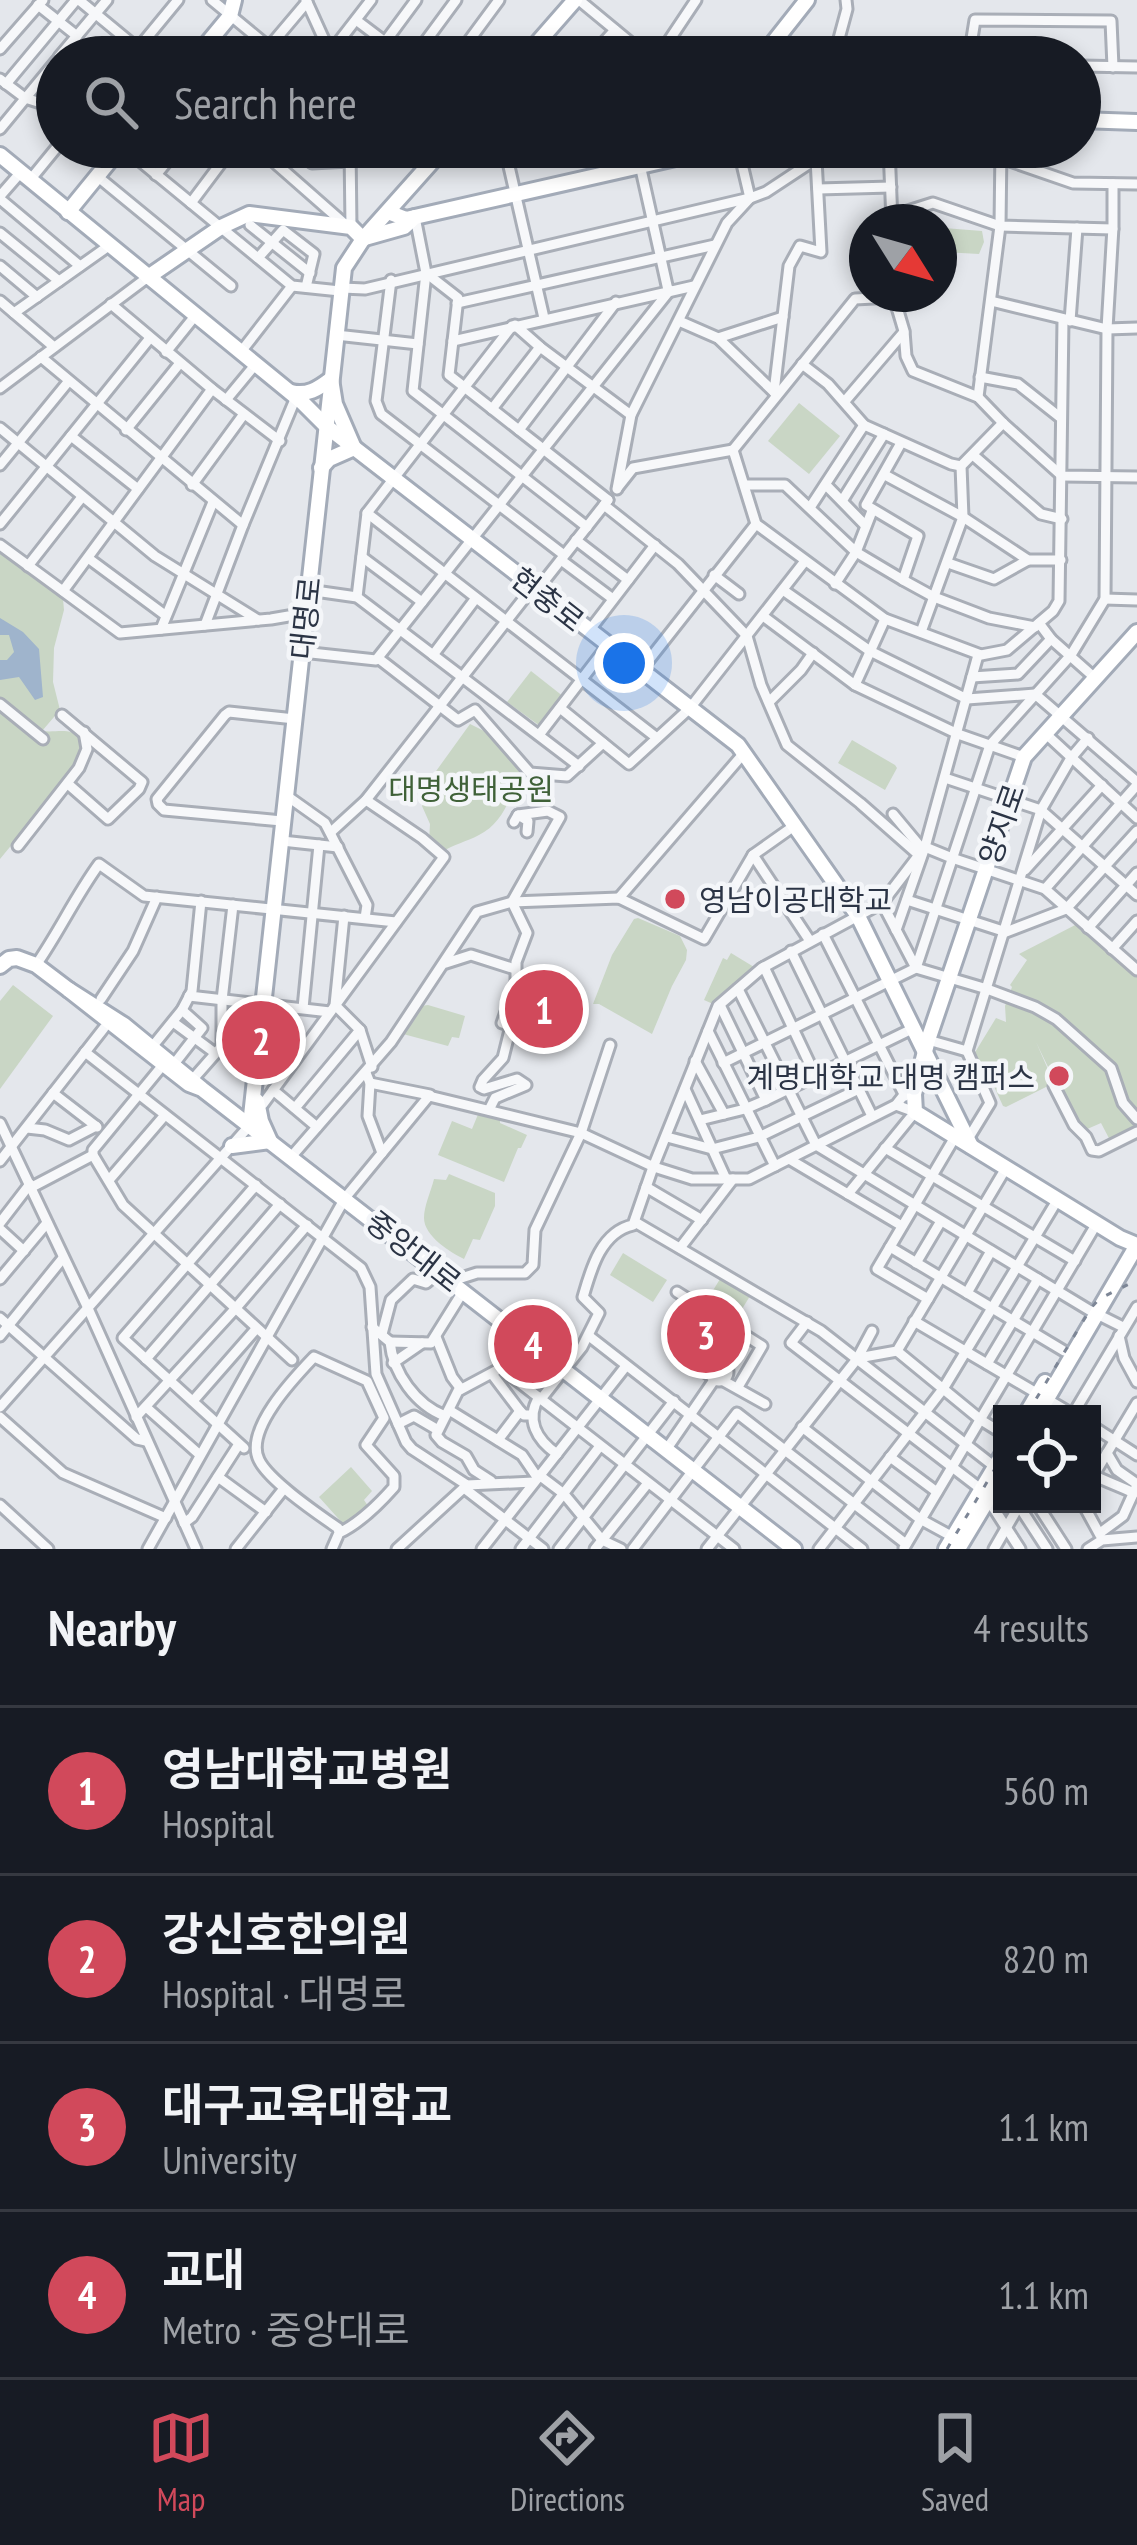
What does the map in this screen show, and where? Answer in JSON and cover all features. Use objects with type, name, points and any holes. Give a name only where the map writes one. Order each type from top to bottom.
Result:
[{"type":"main road","points":[[544,36],[577,0]]},
{"type":"main road","points":[[776,36],[799,2]]},
{"type":"main road","points":[[211,36],[232,8]]},
{"type":"main road","points":[[1101,121],[1137,122]]},
{"type":"main road","name":"현충로","points":[[0,155],[326,426],[738,745],[857,915],[912,1029],[926,1045],[965,1141]]},
{"type":"main road","points":[[68,212],[104,168]]},
{"type":"main road","name":"대명로","points":[[250,1125],[344,268],[364,238],[427,168]]},
{"type":"main road","points":[[388,212],[415,218],[631,168]]},
{"type":"main road","points":[[400,199],[415,218]]},
{"type":"main road","points":[[148,278],[220,227],[249,214],[350,227],[364,238],[415,218]]},
{"type":"main road","points":[[331,379],[335,404],[354,448],[322,460],[296,397],[331,379]]},
{"type":"main road","name":"양지로","points":[[916,1112],[909,1090],[1024,757],[1137,632]]},
{"type":"main road","points":[[0,966],[9,959],[30,963]]},
{"type":"main road","name":"중앙대로","points":[[30,963],[168,1063]]},
{"type":"main road","name":"중앙대로","points":[[69,990],[124,1025],[188,1084],[198,1084],[794,1549]]},
{"type":"main road","points":[[909,1090],[925,1073],[937,1076]]},
{"type":"main road","points":[[255,1099],[270,1141],[231,1146],[236,1123],[227,1107],[245,1108],[255,1099]]},
{"type":"main road","points":[[916,1112],[1132,1244],[1040,1403]]},
{"type":"main road","points":[[940,1127],[948,1126],[955,1113]]},
{"type":"main road","points":[[1040,1403],[1064,1351],[1092,1312]]},
{"type":"main road","points":[[952,1545],[993,1480]]},
{"type":"street","points":[[44,36],[78,0],[120,36]]},
{"type":"street","points":[[0,49],[40,3],[77,36],[107,0]]},
{"type":"street","points":[[152,36],[178,0]]},
{"type":"street","points":[[212,0],[232,8],[259,36]]},
{"type":"street","points":[[344,36],[371,0]]},
{"type":"street","points":[[389,36],[416,0]]},
{"type":"street","points":[[427,36],[456,0]]},
{"type":"street","points":[[472,36],[499,0]]},
{"type":"street","points":[[577,0],[622,36]]},
{"type":"street","points":[[672,36],[696,0]]},
{"type":"street","points":[[838,36],[846,0]]},
{"type":"street","points":[[278,36],[306,1],[324,36]]},
{"type":"street","points":[[356,20],[377,36]]},
{"type":"street","points":[[972,36],[975,20],[1111,21],[1113,67]]},
{"type":"street","points":[[609,36],[615,30]]},
{"type":"street","points":[[36,45],[3,81],[36,101]]},
{"type":"street","points":[[1101,67],[1137,67]]},
{"type":"street","points":[[2,122],[36,85]]},
{"type":"street","points":[[36,167],[0,197],[80,266]]},
{"type":"street","points":[[148,168],[292,286],[341,290],[364,289],[750,198],[802,168]]},
{"type":"street","points":[[156,175],[162,168]]},
{"type":"street","points":[[191,203],[217,168]]},
{"type":"street","points":[[281,168],[350,227]]},
{"type":"street","points":[[350,168],[350,227]]},
{"type":"street","points":[[510,168],[544,318]]},
{"type":"street","points":[[640,168],[669,290]]},
{"type":"street","points":[[743,168],[750,198]]},
{"type":"street","points":[[776,393],[789,266],[800,246],[821,252],[817,168]]},
{"type":"street","points":[[890,168],[891,204]]},
{"type":"street","points":[[978,397],[1000,226],[1001,168]]},
{"type":"street","points":[[1037,168],[1073,183],[1137,184]]},
{"type":"street","points":[[97,176],[231,286]]},
{"type":"street","points":[[723,1063],[916,968],[990,745],[1071,655],[1105,599],[1112,184]]},
{"type":"street","points":[[818,189],[890,187]]},
{"type":"street","points":[[617,489],[631,415],[716,244],[750,198]]},
{"type":"street","points":[[957,211],[1000,226],[1113,229]]},
{"type":"street","points":[[415,218],[427,272],[413,391],[587,526]]},
{"type":"street","points":[[250,225],[310,273]]},
{"type":"street","points":[[733,450],[756,524],[835,584],[885,619],[978,655],[1007,650],[1060,601],[1061,418],[1077,228]]},
{"type":"street","points":[[259,258],[283,230],[314,254],[306,287]]},
{"type":"street","points":[[0,233],[58,281]]},
{"type":"street","points":[[14,313],[110,244]]},
{"type":"street","points":[[457,302],[716,244]]},
{"type":"street","points":[[0,266],[37,297]]},
{"type":"street","points":[[427,272],[458,298],[449,375],[704,588],[747,636],[761,685],[787,745],[922,851],[1020,877],[1045,889],[1136,966]]},
{"type":"street","points":[[3,382],[148,278]]},
{"type":"street","points":[[392,280],[376,401],[381,414],[613,599]]},
{"type":"street","points":[[240,352],[292,286]]},
{"type":"street","points":[[453,341],[694,286]]},
{"type":"street","points":[[302,652],[376,660],[669,290]]},
{"type":"street","points":[[991,301],[1106,329],[1137,328]]},
{"type":"street","points":[[0,302],[54,347]]},
{"type":"street","points":[[519,430],[616,302]]},
{"type":"street","points":[[111,304],[280,441]]},
{"type":"street","points":[[331,832],[366,800],[633,468],[733,450],[849,306]]},
{"type":"street","points":[[898,312],[913,370],[978,397],[1062,476],[1137,477]]},
{"type":"street","points":[[166,352],[195,316]]},
{"type":"street","points":[[718,338],[783,317]]},
{"type":"street","points":[[679,321],[718,338],[776,393]]},
{"type":"street","points":[[513,326],[631,415]]},
{"type":"street","points":[[357,597],[367,513],[513,326]]},
{"type":"street","points":[[845,401],[904,331]]},
{"type":"street","points":[[336,335],[418,344]]},
{"type":"street","points":[[0,524],[150,338]]},
{"type":"street","points":[[492,409],[540,347]]},
{"type":"street","points":[[41,357],[242,524]]},
{"type":"street","points":[[126,430],[180,363]]},
{"type":"street","points":[[802,364],[845,401],[864,425],[962,466]]},
{"type":"street","points":[[226,400],[255,365]]},
{"type":"street","points":[[980,377],[1018,384],[1061,418]]},
{"type":"street","points":[[0,465],[68,382]]},
{"type":"street","points":[[63,591],[212,389]]},
{"type":"street","points":[[205,625],[296,397]]},
{"type":"street","points":[[192,485],[244,414]]},
{"type":"street","points":[[921,632],[963,518],[962,466],[1003,423]]},
{"type":"street","points":[[811,506],[864,425]]},
{"type":"street","points":[[0,428],[113,523],[258,620]]},
{"type":"street","points":[[842,501],[884,434]]},
{"type":"street","points":[[70,436],[138,489]]},
{"type":"street","points":[[901,442],[866,505],[918,536],[903,580]]},
{"type":"street","points":[[973,455],[1041,514],[1061,519]]},
{"type":"street","points":[[885,475],[1028,560]]},
{"type":"street","points":[[745,485],[785,485],[856,552],[934,597],[989,618],[1037,625],[1095,678]]},
{"type":"street","points":[[826,485],[865,525]]},
{"type":"street","points":[[28,566],[82,497]]},
{"type":"street","points":[[161,629],[213,502]]},
{"type":"street","points":[[835,584],[856,552],[872,511]]},
{"type":"street","points":[[367,513],[657,738]]},
{"type":"street","points":[[640,670],[756,524]]},
{"type":"street","points":[[576,540],[628,580]]},
{"type":"street","points":[[0,545],[120,633],[305,619]]},
{"type":"street","points":[[589,631],[655,545]]},
{"type":"street","points":[[362,557],[422,602]]},
{"type":"street","points":[[88,558],[165,615]]},
{"type":"street","points":[[948,563],[994,579],[1028,560],[1061,560]]},
{"type":"street","points":[[560,708],[629,764],[690,708],[805,561]]},
{"type":"street","points":[[715,575],[739,594]]},
{"type":"street","points":[[308,590],[357,597],[579,766]]},
{"type":"street","points":[[783,590],[870,651],[968,698],[1035,694],[1137,784],[1045,889]]},
{"type":"street","points":[[433,655],[476,598]]},
{"type":"street","points":[[1105,599],[1137,600]]},
{"type":"street","points":[[763,616],[855,685],[958,734],[1024,757]]},
{"type":"street","points":[[855,685],[885,619]]},
{"type":"street","points":[[973,677],[1018,674],[1052,640]]},
{"type":"street","points":[[538,735],[608,646]]},
{"type":"street","points":[[769,702],[813,653]]},
{"type":"street","points":[[896,930],[978,655]]},
{"type":"street","points":[[378,658],[458,720],[475,710],[530,773],[567,776],[603,743]]},
{"type":"street","points":[[0,704],[43,739]]},
{"type":"street","points":[[283,821],[164,810],[157,799],[229,712],[295,719]]},
{"type":"street","points":[[62,715],[142,782],[108,819],[68,784]]},
{"type":"street","points":[[18,845],[86,756],[84,732]]},
{"type":"street","points":[[1045,733],[1137,818]]},
{"type":"street","points":[[928,1299],[877,1269],[932,1176],[965,1141],[991,1103],[968,1051],[1041,810],[1088,738]]},
{"type":"street","points":[[619,898],[744,753]]},
{"type":"street","points":[[945,778],[1041,810],[1137,896]]},
{"type":"street","points":[[1020,877],[1102,785]]},
{"type":"street","points":[[287,796],[331,832],[367,905],[365,918]]},
{"type":"street","points":[[255,1099],[273,1090],[444,857],[366,800]]},
{"type":"street","points":[[512,902],[560,817],[548,811],[516,818],[528,821],[527,832]]},
{"type":"street","points":[[893,814],[922,851]]},
{"type":"street","points":[[291,1157],[369,1074],[478,912],[512,902],[619,898],[704,939],[752,855],[794,826]]},
{"type":"street","points":[[907,900],[1006,932],[1066,909],[1137,831]]},
{"type":"street","points":[[282,841],[338,847]]},
{"type":"street","points":[[303,1008],[319,845]]},
{"type":"street","points":[[557,1454],[541,1442],[532,1415],[540,1398],[590,1336],[599,1312],[583,1297],[590,1270],[611,1237],[633,1225],[720,1005],[764,967],[882,903],[922,851]]},
{"type":"street","points":[[752,855],[810,941]]},
{"type":"street","points":[[30,963],[59,932],[99,864],[144,896],[396,922]]},
{"type":"street","points":[[1088,928],[1137,873]]},
{"type":"street","points":[[101,999],[133,952],[157,897]]},
{"type":"street","points":[[152,1047],[191,991],[201,902]]},
{"type":"street","points":[[489,1110],[495,1098],[526,1085],[517,1078],[479,1087],[503,1058],[511,1026],[502,1023],[527,933],[512,902]]},
{"type":"street","points":[[882,903],[916,968],[1035,1007],[1061,1023],[1111,1068],[1123,1103],[1137,1119]]},
{"type":"street","points":[[198,1084],[222,1046],[233,905]]},
{"type":"street","points":[[332,1009],[344,916]]},
{"type":"street","points":[[1112,949],[1137,921]]},
{"type":"street","points":[[823,934],[877,1046],[909,1090],[916,1112],[848,1195]]},
{"type":"street","points":[[462,935],[471,955]]},
{"type":"street","points":[[791,951],[872,1116]]},
{"type":"street","points":[[445,964],[471,955],[515,969]]},
{"type":"street","points":[[764,967],[815,1075]]},
{"type":"street","points":[[738,988],[816,1145],[1121,1332],[1124,1358],[1137,1382]]},
{"type":"street","points":[[188,996],[332,1009],[360,1030],[367,1050],[368,1116],[382,1153]]},
{"type":"street","points":[[720,1005],[766,1100]]},
{"type":"street","points":[[182,1010],[202,1028],[138,1095],[93,1155],[123,1205],[292,1360]]},
{"type":"street","points":[[173,1022],[215,1053]]},
{"type":"street","points":[[0,1161],[104,1028]]},
{"type":"street","points":[[700,1120],[766,1100],[912,1029]]},
{"type":"street","points":[[295,1108],[360,1030]]},
{"type":"street","points":[[708,1030],[775,1166]]},
{"type":"street","points":[[926,1045],[968,1051]]},
{"type":"street","points":[[543,1549],[406,1442],[376,1374],[381,1335],[391,1300],[412,1279],[452,1281],[477,1273],[525,1273],[533,1265],[536,1230],[581,1132],[610,1046]]},
{"type":"street","points":[[85,1052],[361,1268],[393,1363],[429,1408],[447,1413],[522,1455],[537,1478],[564,1494],[584,1516],[599,1545]]},
{"type":"street","points":[[695,1061],[724,1114]]},
{"type":"street","points":[[369,1074],[430,1095],[581,1132],[692,1179],[749,1179],[872,1116],[909,1090]]},
{"type":"street","points":[[1054,1086],[1092,1150],[1137,1132]]},
{"type":"street","points":[[685,1089],[729,1179]]},
{"type":"street","points":[[667,1137],[712,1149],[759,1137],[859,1089]]},
{"type":"street","points":[[273,1090],[317,1127]]},
{"type":"street","points":[[53,1093],[106,1134]]},
{"type":"street","points":[[148,1549],[345,1198],[430,1095]]},
{"type":"street","points":[[110,1180],[165,1115]]},
{"type":"street","points":[[0,1123],[196,1549]]},
{"type":"street","points":[[0,1407],[250,1125]]},
{"type":"street","points":[[27,1128],[69,1140],[96,1126]]},
{"type":"street","points":[[885,1148],[1076,1261]]},
{"type":"street","points":[[23,1251],[0,1226],[31,1185],[93,1155]]},
{"type":"street","points":[[789,1159],[902,1226]]},
{"type":"street","points":[[856,1359],[897,1351],[1006,1168]]},
{"type":"street","points":[[680,1248],[729,1179]]},
{"type":"street","points":[[184,1523],[242,1446],[123,1338],[256,1185]]},
{"type":"street","points":[[646,1187],[702,1220]]},
{"type":"street","points":[[819,1549],[943,1389],[1058,1199]]},
{"type":"street","points":[[146,1359],[280,1204]]},
{"type":"street","points":[[916,1263],[941,1221]]},
{"type":"street","points":[[634,1222],[806,1322],[993,1461]]},
{"type":"street","points":[[0,1280],[47,1223]]},
{"type":"street","points":[[633,1549],[737,1413],[905,1546],[1097,1223]]},
{"type":"street","points":[[136,1418],[307,1225]]},
{"type":"street","points":[[890,1247],[1064,1351]]},
{"type":"street","points":[[967,1293],[992,1251]]},
{"type":"street","points":[[0,1336],[4,1322],[64,1258]]},
{"type":"street","points":[[987,1364],[1038,1279]]},
{"type":"street","points":[[381,1335],[431,1343],[452,1281]]},
{"type":"street","points":[[677,1292],[762,1346],[741,1382]]},
{"type":"street","points":[[1078,1405],[1137,1306]]},
{"type":"street","points":[[914,1321],[1007,1377],[1040,1403]]},
{"type":"street","points":[[4,1322],[137,1439],[146,1441]]},
{"type":"street","points":[[806,1322],[791,1343],[985,1495],[1020,1549]]},
{"type":"street","points":[[193,1401],[256,1329]]},
{"type":"street","points":[[707,1549],[856,1359],[872,1331]]},
{"type":"street","points":[[590,1336],[862,1549]]},
{"type":"street","points":[[436,1337],[461,1389]]},
{"type":"street","points":[[495,1484],[474,1470],[466,1456],[436,1438],[461,1389],[496,1371],[524,1339]]},
{"type":"street","points":[[393,1363],[422,1343]]},
{"type":"street","points":[[897,1351],[993,1427]]},
{"type":"street","points":[[741,1382],[716,1379],[694,1365],[705,1356],[722,1365],[741,1382],[765,1404]]},
{"type":"street","points":[[332,1549],[338,1528],[293,1496],[258,1460],[255,1436],[314,1357],[367,1381],[384,1418],[366,1444],[394,1476],[394,1487],[352,1528],[339,1533]]},
{"type":"street","points":[[666,1450],[716,1379],[727,1374],[722,1365]]},
{"type":"street","points":[[482,1549],[626,1366]]},
{"type":"street","points":[[496,1371],[540,1398],[734,1549]]},
{"type":"street","points":[[496,1371],[520,1411],[532,1415]]},
{"type":"street","points":[[559,1549],[674,1401]]},
{"type":"street","points":[[1101,1463],[1137,1403]]},
{"type":"street","points":[[146,1407],[200,1455]]},
{"type":"street","points":[[498,1440],[520,1411]]},
{"type":"street","points":[[398,1424],[414,1416],[438,1430]]},
{"type":"street","points":[[0,1417],[62,1473],[166,1518]]},
{"type":"street","points":[[802,1427],[952,1545]]},
{"type":"street","points":[[1101,1432],[1137,1455]]},
{"type":"street","points":[[520,1549],[600,1446]]},
{"type":"street","points":[[1107,1453],[1136,1489]]},
{"type":"street","points":[[890,1457],[937,1492]]},
{"type":"street","points":[[218,1478],[266,1512]]},
{"type":"street","points":[[397,1549],[465,1487],[537,1478]]},
{"type":"street","points":[[1101,1481],[1136,1489]]},
{"type":"street","points":[[599,1545],[648,1483]]},
{"type":"street","points":[[1088,1549],[1123,1516],[1136,1489]]},
{"type":"street","points":[[236,1549],[282,1491]]},
{"type":"street","points":[[0,1505],[48,1549]]},
{"type":"street","points":[[994,1549],[1015,1513]]},
{"type":"street","points":[[1024,1513],[1047,1549]]},
{"type":"street","points":[[1042,1513],[1066,1549]]},
{"type":"street","points":[[1088,1513],[1101,1537]]},
{"type":"street","points":[[621,1516],[646,1533]]},
{"type":"street","points":[[1101,1537],[1137,1537]]},
{"type":"street","points":[[599,1545],[621,1549]]},
{"type":"green space","points":[[957,229],[982,231],[979,254],[957,253]]},
{"type":"green space","points":[[799,403],[840,436],[809,474],[768,441]]},
{"type":"green space","points":[[0,551],[63,599],[53,682],[60,710],[42,731],[78,736],[83,740],[84,757],[0,859]]},
{"type":"green space","points":[[531,671],[564,697],[540,726],[507,702]]},
{"type":"green space","name":"대명생태공원","points":[[470,724],[494,736],[522,767],[495,823],[442,852],[429,841],[430,824],[422,806],[427,797],[421,792]]},
{"type":"green space","points":[[852,740],[897,768],[885,790],[838,763]]},
{"type":"green space","points":[[638,918],[680,936],[687,950],[652,1034],[593,1004],[612,955]]},
{"type":"green space","name":"계명대학교 대명 캠퍼스","points":[[1081,922],[1137,970],[1137,1132],[1112,1144],[1101,1123],[1085,1130],[1075,1123],[1036,1042],[1054,1083],[1006,1107],[974,1054],[996,1018],[1006,1022],[1010,985],[1027,960],[1019,954]]},
{"type":"green space","points":[[731,953],[754,967],[713,1004],[704,1000],[723,958],[727,960]]},
{"type":"green space","points":[[13,985],[53,1016],[0,1089],[0,1001]]},
{"type":"green space","points":[[421,1006],[465,1016],[459,1038],[452,1037],[448,1046],[403,1034]]},
{"type":"green space","points":[[479,1112],[527,1135],[504,1182],[438,1155],[452,1121],[472,1129]]},
{"type":"green space","points":[[449,1174],[495,1193],[495,1206],[480,1240],[473,1239],[464,1259],[439,1243],[425,1225],[434,1179],[446,1180]]},
{"type":"green space","points":[[623,1253],[667,1280],[653,1302],[610,1275]]},
{"type":"green space","points":[[723,1274],[753,1291],[736,1319],[706,1302]]},
{"type":"green space","points":[[351,1467],[372,1491],[364,1500],[368,1506],[345,1526],[319,1497]]},
{"type":"water","points":[[0,618],[39,649],[43,697],[35,700],[19,677],[0,680],[0,660],[14,652],[9,635],[0,635]]},
{"type":"railway","points":[[1032,1405],[1091,1308],[1137,1280]]},
{"type":"railway","points":[[947,1549],[993,1472]]},
{"type":"place","name":"영남이공대학교","points":[[675,899]]},
{"type":"place","name":"영남대학교병원","points":[[544,1009]]},
{"type":"place","name":"강신호한의원","points":[[261,1040]]},
{"type":"place","name":"계명대학교 대명 캠퍼스","points":[[1059,1076]]},
{"type":"place","name":"대구교육대학교","points":[[706,1334]]},
{"type":"place","name":"교대","points":[[533,1344]]}]
